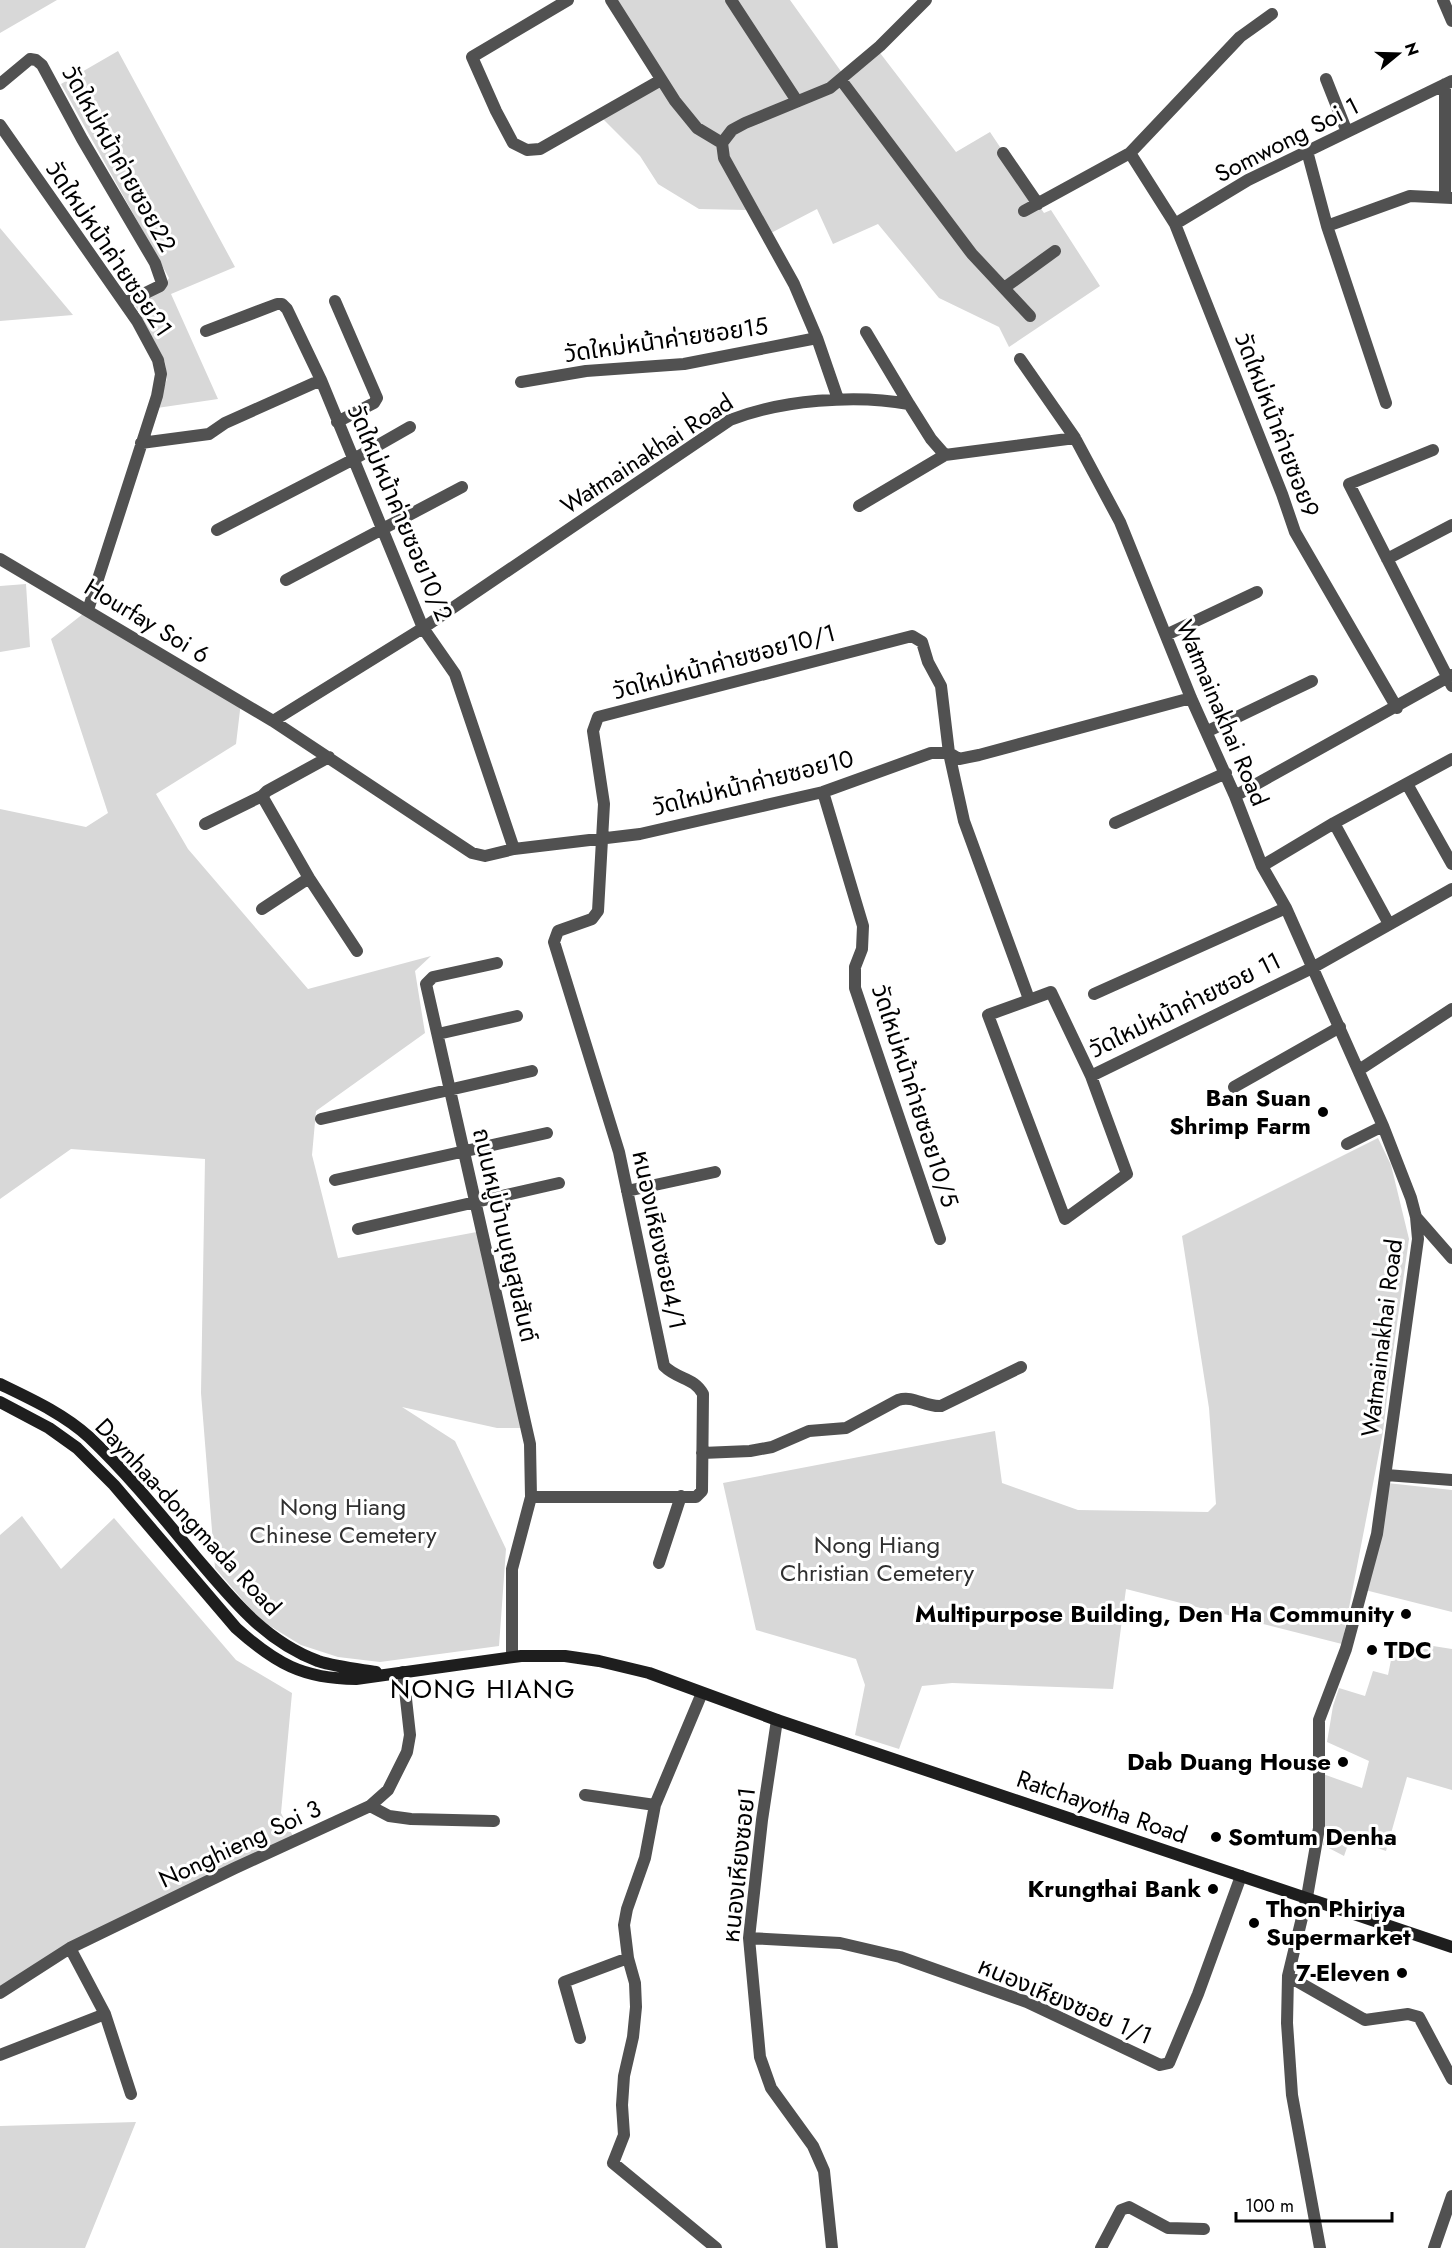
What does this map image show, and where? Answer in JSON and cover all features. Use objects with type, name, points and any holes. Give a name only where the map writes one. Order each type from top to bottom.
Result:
[{"type":"main road","name":"Daynhaa-dongmada Road","points":[[0,1384],[58,1414],[87,1436],[126,1474],[248,1616],[272,1636],[316,1660],[386,1674]]},
{"type":"main road","name":"Daynhaa-dongmada Road","points":[[0,1402],[49,1428],[77,1448],[114,1485],[236,1628],[254,1644],[282,1663],[308,1674],[331,1679],[356,1679],[512,1656],[565,1656],[599,1661],[649,1673],[740,1706]]},
{"type":"main road","points":[[236,1628],[248,1616]]},
{"type":"main road","name":"Ratchayotha Road","points":[[740,1706],[1452,1947]]},
{"type":"street","points":[[568,0],[472,57],[496,111],[513,142],[527,150],[540,149],[662,80]]},
{"type":"street","points":[[611,0],[675,101],[698,128],[722,143]]},
{"type":"street","points":[[730,0],[797,101]]},
{"type":"street","points":[[838,399],[817,338],[794,284],[724,158],[722,143],[732,130],[830,88],[880,46],[926,0]]},
{"type":"street","points":[[1443,0],[1452,21]]},
{"type":"street","points":[[1024,211],[1130,153],[1240,37],[1272,15]]},
{"type":"street","name":"วัดใหม่หน้าค่ายซอย22","points":[[0,84],[30,59],[42,65],[82,139],[155,263],[162,283],[125,303]]},
{"type":"street","points":[[1326,79],[1347,132]]},
{"type":"street","points":[[841,80],[972,254],[1030,316]]},
{"type":"street","points":[[1327,226],[1410,196],[1448,198],[1449,83]]},
{"type":"street","name":"Somwong Soi 1","points":[[1175,224],[1248,180],[1449,83]]},
{"type":"street","name":"วัดใหม่หน้าค่ายซอย21","points":[[0,125],[137,321],[153,350],[161,374],[157,396],[88,610]]},
{"type":"street","points":[[1307,151],[1327,226],[1386,403]]},
{"type":"street","points":[[1003,153],[1038,204]]},
{"type":"street","name":"วัดใหม่หน้าค่ายซอย9","points":[[1130,153],[1175,224],[1295,532],[1397,708]]},
{"type":"street","points":[[1004,288],[1055,251]]},
{"type":"street","points":[[335,301],[377,398],[374,403],[338,422]]},
{"type":"street","name":"วัดใหม่หน้าค่ายซอย10/2","points":[[206,331],[277,303],[287,309],[321,380],[423,628],[455,674],[514,849]]},
{"type":"street","points":[[866,332],[931,439],[945,455]]},
{"type":"street","name":"วัดใหม่หน้าค่ายซอย15","points":[[521,382],[586,371],[684,364],[817,338]]},
{"type":"street","name":"Watmainakhai Road","points":[[1020,360],[1075,438],[1120,522],[1191,698],[1226,773],[1262,866],[1286,908],[1383,1126],[1416,1217],[1418,1239],[1377,1534],[1346,1649],[1319,1720],[1318,1828],[1307,1897],[1288,1976],[1287,2023],[1292,2095],[1320,2248]]},
{"type":"street","points":[[141,443],[209,434],[225,423],[321,380]]},
{"type":"street","name":"Watmainakhai Road","points":[[273,721],[423,628],[730,420],[754,411],[838,399],[909,404]]},
{"type":"street","points":[[217,530],[354,459],[410,427]]},
{"type":"street","points":[[859,506],[945,455],[1075,438]]},
{"type":"street","points":[[1235,796],[1451,680],[1349,484],[1433,450]]},
{"type":"street","points":[[286,580],[462,486]]},
{"type":"street","points":[[1387,559],[1452,525]]},
{"type":"street","name":"Hourfay Soi 6","points":[[0,559],[273,721],[472,853],[485,856],[514,849]]},
{"type":"street","points":[[1166,635],[1257,592]]},
{"type":"street","name":"วัดใหม่หน้าค่ายซอย10/1","points":[[602,839],[604,804],[593,731],[598,717],[912,636],[922,642],[928,662],[941,686],[949,753]]},
{"type":"street","points":[[1208,732],[1312,681]]},
{"type":"street","name":"วัดใหม่หน้าค่ายซอย10","points":[[514,849],[640,834],[823,792],[931,753],[949,753],[959,759],[979,755],[1191,698]]},
{"type":"street","points":[[949,753],[963,821],[1029,999]]},
{"type":"street","points":[[205,824],[262,796],[267,791],[329,757]]},
{"type":"street","points":[[1262,866],[1334,823],[1452,759]]},
{"type":"street","points":[[1115,823],[1226,773]]},
{"type":"street","points":[[1407,784],[1452,864]]},
{"type":"street","name":"วัดใหม่หน้าค่ายซอย10/5","points":[[823,792],[863,926],[862,949],[855,967],[855,988],[940,1239]]},
{"type":"street","points":[[262,796],[309,878],[357,951]]},
{"type":"street","points":[[1334,823],[1389,924]]},
{"type":"street","name":"หนองเหียงซอย4/1","points":[[531,1497],[696,1497],[702,1491],[703,1394],[698,1385],[672,1374],[664,1366],[618,1152],[554,942],[558,931],[591,919],[598,911],[602,839]]},
{"type":"street","points":[[262,909],[309,878]]},
{"type":"street","name":"วัดใหม่หน้าค่ายซอย 11","points":[[1091,1076],[1312,968],[1452,889]]},
{"type":"street","points":[[1094,994],[1286,908]]},
{"type":"street","name":"ถนนหมู่บ้านบุญสุขสันต์","points":[[497,963],[434,977],[426,984],[530,1444],[531,1497],[513,1569],[512,1656]]},
{"type":"street","name":"วัดใหม่หน้าค่ายซอย 11","points":[[1051,992],[1091,1076],[1127,1174],[1065,1219],[988,1016],[1029,999],[1051,992]]},
{"type":"street","points":[[1359,1070],[1452,1009]]},
{"type":"street","points":[[438,1034],[517,1016]]},
{"type":"street","points":[[1234,1087],[1340,1027]]},
{"type":"street","points":[[321,1119],[532,1071]]},
{"type":"street","points":[[1347,1144],[1383,1126]]},
{"type":"street","points":[[335,1180],[547,1133]]},
{"type":"street","points":[[627,1191],[715,1172]]},
{"type":"street","points":[[358,1229],[559,1183]]},
{"type":"street","points":[[1416,1217],[1452,1258]]},
{"type":"street","points":[[702,1453],[750,1451],[772,1447],[809,1431],[846,1428],[907,1397],[929,1407],[941,1406],[1022,1367]]},
{"type":"street","points":[[1386,1475],[1452,1480]]},
{"type":"street","points":[[659,1563],[681,1496]]},
{"type":"street","name":"Nonghieng Soi 3","points":[[0,1993],[70,1948],[370,1806],[388,1790],[407,1752],[410,1735],[403,1672]]},
{"type":"street","points":[[702,1693],[655,1805],[645,1858],[627,1909],[624,1925],[628,1958],[635,1983],[636,2007],[633,2037],[624,2076],[622,2105],[624,2135],[613,2163],[716,2248]]},
{"type":"street","name":"หนองเหียงซอย1","points":[[777,1720],[762,1820],[749,1938],[760,2057],[771,2088],[813,2146],[824,2171],[832,2248]]},
{"type":"street","points":[[585,1795],[655,1805]]},
{"type":"street","points":[[370,1806],[389,1816],[411,1820],[494,1821]]},
{"type":"street","name":"หนองเหียงซอย 1/1","points":[[749,1938],[840,1943],[900,1957],[1027,2002],[1160,2065],[1169,2063],[1198,1994],[1241,1876]]},
{"type":"street","points":[[70,1948],[105,2014],[130,2094]]},
{"type":"street","points":[[580,2038],[564,1982],[628,1958]]},
{"type":"street","points":[[1288,1976],[1365,2020],[1408,2014],[1419,2017],[1452,2079]]},
{"type":"street","points":[[0,2055],[105,2014]]},
{"type":"street","points":[[1434,2248],[1452,2196]]},
{"type":"street","points":[[1101,2248],[1121,2210],[1129,2207],[1168,2228],[1204,2229]]},
{"type":"green space","points":[[0,0],[57,0],[0,33]]},
{"type":"green space","points":[[611,0],[790,0],[845,77],[877,49],[956,152],[990,132],[1044,213],[1051,210],[1100,286],[1009,347],[999,327],[939,298],[878,224],[833,244],[817,209],[771,233],[747,210],[699,209],[658,184],[640,156],[603,119],[661,80]]},
{"type":"green space","points":[[118,51],[235,267],[171,294],[218,399],[157,408],[167,379],[165,362],[134,303],[163,288],[169,278],[61,84]]},
{"type":"green space","points":[[0,228],[73,315],[0,321]]},
{"type":"green space","points":[[26,584],[30,647],[0,652],[0,586]]},
{"type":"green space","name":"Nong Hiang Chinese Cemetery","points":[[88,610],[241,702],[236,744],[156,794],[188,849],[308,989],[431,956],[415,971],[425,1033],[316,1111],[312,1155],[338,1258],[482,1231],[527,1428],[497,1428],[402,1407],[455,1441],[506,1549],[499,1646],[380,1662],[338,1657],[301,1645],[260,1620],[215,1568],[201,1393],[205,1159],[71,1149],[0,1199],[0,809],[86,827],[108,813],[51,639]]},
{"type":"green space","name":"Nong Hiang Christian Cemetery","points":[[1378,1138],[1391,1165],[1409,1239],[1383,1432],[1342,1644],[1126,1589],[1113,1689],[952,1683],[922,1686],[899,1749],[855,1735],[865,1685],[856,1659],[756,1630],[723,1483],[995,1431],[1002,1483],[1078,1510],[1208,1512],[1216,1504],[1209,1408],[1182,1236]]},
{"type":"green space","points":[[1387,1483],[1452,1490],[1452,1612],[1365,1590]]},
{"type":"green space","points":[[22,1516],[61,1569],[114,1518],[236,1660],[292,1693],[281,1813],[295,1840],[62,1953],[0,1993],[0,1535]]},
{"type":"green space","points":[[1395,1640],[1452,1649],[1452,1790],[1407,1777],[1386,1851],[1375,1847],[1376,1840],[1357,1834],[1351,1836],[1344,1856],[1323,1845],[1326,1830],[1322,1822],[1323,1774],[1362,1788],[1369,1761],[1327,1742],[1333,1706],[1339,1688],[1365,1696],[1373,1671],[1388,1675]]},
{"type":"green space","points":[[136,2122],[85,2248],[0,2248],[0,2126]]},
{"type":"place","name":"Ban Suan Shrimp Farm","points":[[1323,1112]]},
{"type":"place","name":"Multipurpose Building, Den Ha Community","points":[[1406,1614]]},
{"type":"place","name":"TDC","points":[[1372,1650]]},
{"type":"place","name":"Dab Duang House","points":[[1343,1762]]},
{"type":"place","name":"Somtum Denha","points":[[1216,1837]]},
{"type":"place","name":"Krungthai Bank","points":[[1213,1889]]},
{"type":"place","name":"Thon Phiriya Supermarket","points":[[1254,1923]]},
{"type":"place","name":"7-Eleven","points":[[1402,1973]]},
{"type":"district","name":"NONG HIANG","points":[[483,1689]]}]
